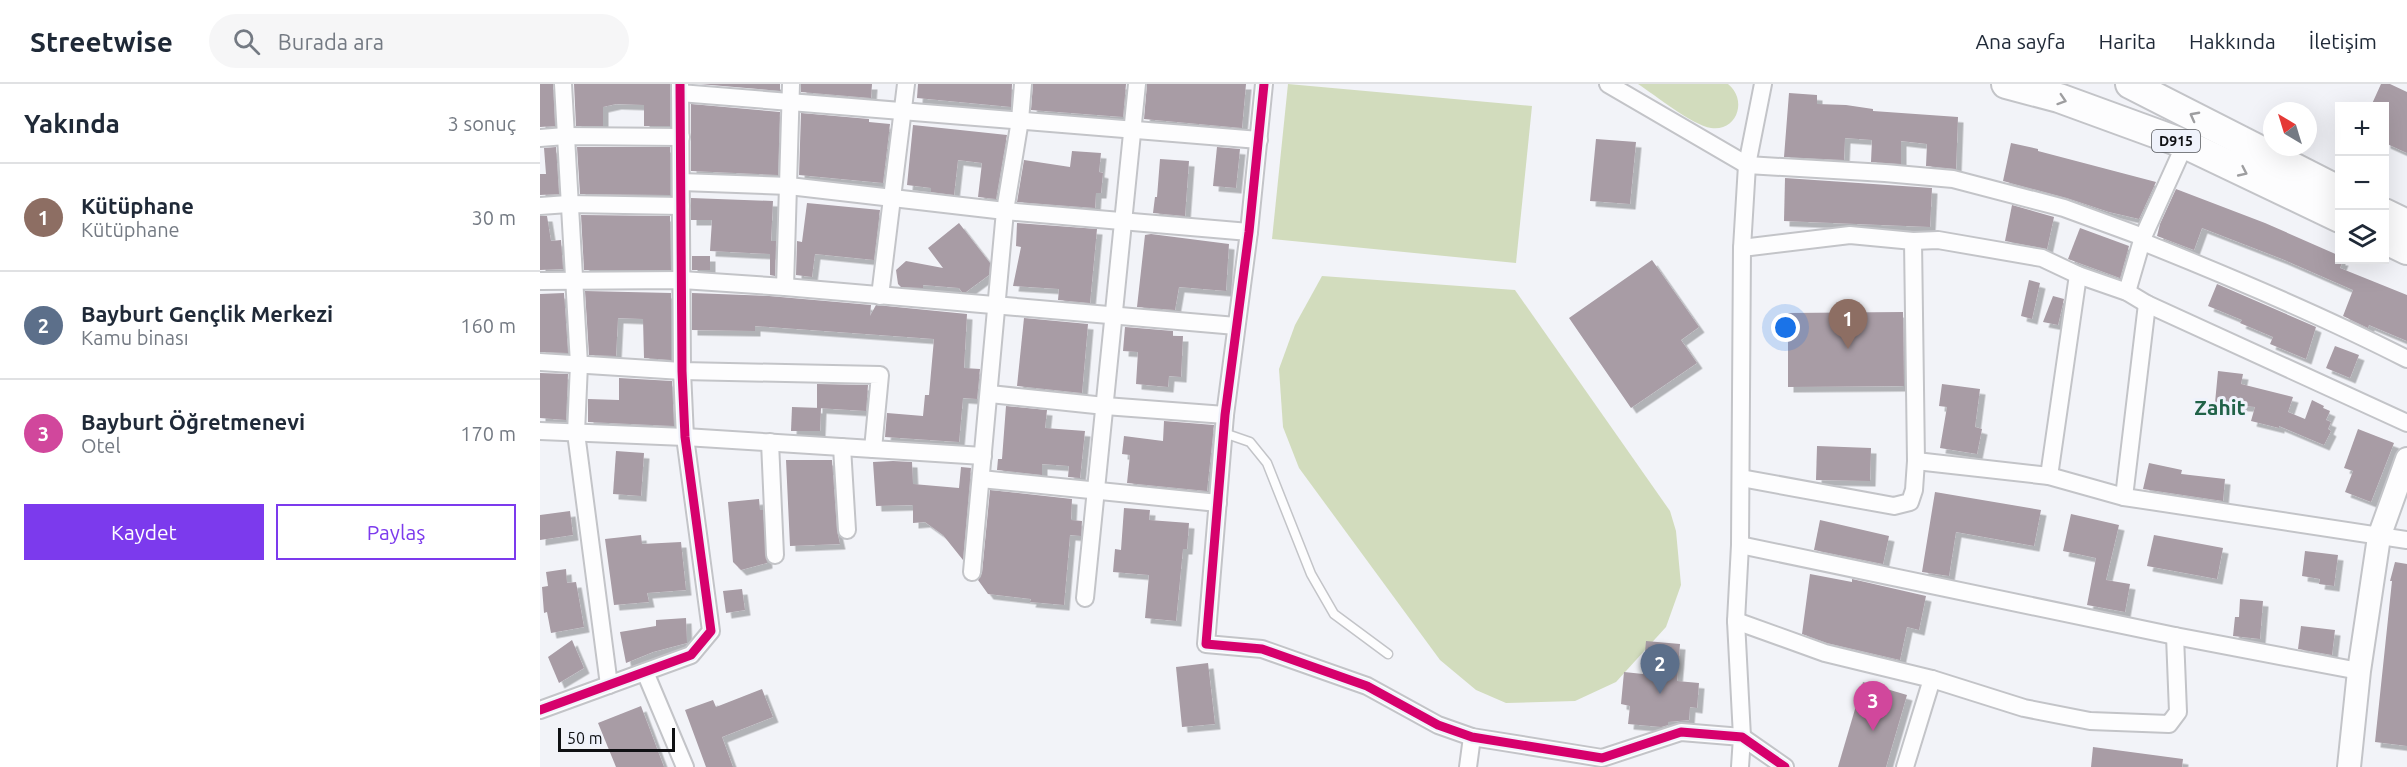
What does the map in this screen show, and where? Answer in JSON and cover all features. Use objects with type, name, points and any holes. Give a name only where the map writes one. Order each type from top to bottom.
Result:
[{"type":"highway","name":"D915","points":[[2006,84],[2059,98],[2185,144],[2335,216]]},
{"type":"highway","name":"D915","points":[[2130,84],[2335,188]]},
{"type":"highway","points":[[2389,215],[2407,224]]},
{"type":"highway","points":[[2389,241],[2407,250]]},
{"type":"street","points":[[563,84],[568,204],[579,364],[576,433],[609,685]]},
{"type":"street","points":[[880,296],[906,84]]},
{"type":"street","points":[[972,572],[1005,211],[1020,120],[1023,84]]},
{"type":"street","points":[[1085,598],[1137,84]]},
{"type":"street","points":[[1264,84],[1249,232],[1225,415],[1206,644],[1262,649],[1367,687],[1437,725],[1472,737],[1601,763],[1681,732],[1742,737],[1785,767]]},
{"type":"street","points":[[1608,84],[1747,165],[1953,179],[2064,208],[2264,290],[2407,359]]},
{"type":"street","points":[[1740,767],[1742,737],[1736,621],[1740,545],[1742,248],[1747,165],[1763,84]]},
{"type":"street","points":[[540,710],[691,655],[711,631],[685,437],[682,371],[680,88],[790,92],[904,111],[1259,140]]},
{"type":"street","points":[[785,287],[790,92]]},
{"type":"street","points":[[540,138],[565,136],[681,137]]},
{"type":"street","points":[[2127,292],[2143,239],[2185,144]]},
{"type":"street","points":[[681,183],[789,186],[1005,211],[1249,232]]},
{"type":"street","points":[[540,206],[568,204],[681,206]]},
{"type":"street","points":[[1742,248],[1850,235],[1913,242],[1938,240],[2042,258],[2127,292],[2147,304],[2407,423]]},
{"type":"street","points":[[1741,478],[1894,506],[1910,502],[1914,490],[1916,461],[1913,242]]},
{"type":"street","points":[[2049,476],[2078,274]]},
{"type":"street","points":[[540,280],[682,280],[1236,326]]},
{"type":"street","points":[[2124,496],[2147,304]]},
{"type":"street","points":[[540,362],[682,371],[880,375],[873,449]]},
{"type":"street","points":[[990,394],[1225,415]]},
{"type":"street","points":[[540,431],[685,437],[983,456]]},
{"type":"street","points":[[770,442],[775,555]]},
{"type":"street","points":[[842,447],[848,530]]},
{"type":"street","points":[[2349,767],[2358,671],[2379,537],[2407,459]]},
{"type":"street","points":[[1916,461],[2049,476],[2124,496],[2407,540]]},
{"type":"street","points":[[981,479],[1218,502]]},
{"type":"street","points":[[1740,545],[2175,636],[2358,671]]},
{"type":"street","points":[[1736,621],[1825,653],[1932,679],[2024,708],[2090,721],[2169,724],[2178,712],[2175,636]]},
{"type":"street","points":[[645,672],[685,767]]},
{"type":"street","points":[[1905,767],[1932,679]]},
{"type":"street","points":[[1468,767],[1472,737]]},
{"type":"lane","points":[[1224,433],[1250,442],[1267,463],[1311,574],[1334,614],[1388,654]]},
{"type":"green space","points":[[1288,84],[1532,106],[1516,263],[1272,239]]},
{"type":"green space","points":[[1638,84],[1728,84],[1737,98],[1737,114],[1727,125],[1720,128],[1703,126],[1684,116]]},
{"type":"green space","points":[[1322,276],[1515,290],[1670,511],[1676,531],[1681,585],[1666,627],[1616,682],[1575,701],[1506,703],[1476,690],[1440,660],[1299,468],[1283,427],[1279,369],[1295,325]]},
{"type":"building","points":[[540,84],[553,84],[555,126],[540,127]]},
{"type":"building","points":[[574,84],[670,84],[670,126],[644,126],[644,105],[616,104],[603,107],[603,126],[576,126]]},
{"type":"building","points":[[699,84],[780,84],[780,91]]},
{"type":"building","points":[[801,84],[872,84],[871,98],[801,92]]},
{"type":"building","points":[[918,84],[1012,84],[1011,107],[917,98]]},
{"type":"building","points":[[1033,84],[1126,84],[1123,117],[1031,110]]},
{"type":"building","points":[[1147,84],[1246,84],[1242,128],[1144,119]]},
{"type":"building","points":[[2381,84],[2390,84],[2407,92],[2407,153],[2389,145],[2389,102],[2373,102]]},
{"type":"building","points":[[1789,93],[1817,95],[1817,104],[1846,105],[1873,109],[1873,111],[1958,117],[1956,169],[1926,166],[1927,144],[1901,141],[1901,164],[1871,162],[1872,140],[1845,138],[1844,160],[1784,157]]},
{"type":"building","points":[[691,104],[780,112],[778,175],[691,171]]},
{"type":"building","points":[[801,113],[869,119],[869,122],[890,124],[883,183],[799,175]]},
{"type":"building","points":[[913,125],[1007,135],[996,199],[978,197],[982,163],[958,160],[954,195],[931,192],[931,188],[907,185]]},
{"type":"building","points":[[1596,139],[1636,142],[1630,204],[1590,201]]},
{"type":"building","points":[[2011,143],[2156,182],[2139,219],[2109,212],[2003,181]]},
{"type":"building","points":[[556,147],[559,194],[540,195],[540,174],[546,174],[544,148]]},
{"type":"building","points":[[577,147],[670,147],[670,195],[580,194]]},
{"type":"building","points":[[1217,147],[1240,149],[1236,188],[1213,186]]},
{"type":"building","points":[[1072,151],[1101,153],[1099,172],[1103,173],[1101,193],[1096,193],[1095,208],[1017,202],[1024,160],[1070,167]]},
{"type":"building","points":[[1160,159],[1189,161],[1185,216],[1153,213],[1155,197],[1157,197]]},
{"type":"building","points":[[1785,178],[1932,188],[1930,227],[1784,221]]},
{"type":"building","points":[[2176,189],[2265,223],[2335,254],[2335,264],[2342,264],[2340,268],[2407,295],[2407,341],[2369,325],[2368,328],[2343,316],[2353,290],[2202,228],[2194,250],[2157,236]]},
{"type":"building","points":[[691,198],[773,201],[771,241],[776,241],[775,276],[770,275],[770,254],[710,251],[712,220],[691,220]]},
{"type":"building","points":[[807,203],[880,210],[874,260],[815,254],[812,277],[796,275],[797,241],[802,242]]},
{"type":"building","points":[[2012,205],[2054,217],[2047,249],[2005,241]]},
{"type":"building","points":[[581,215],[670,216],[671,270],[584,270]]},
{"type":"building","points":[[540,216],[547,216],[551,241],[561,240],[563,269],[540,270]]},
{"type":"building","points":[[959,223],[990,263],[989,275],[966,292],[962,292],[959,288],[923,285],[923,288],[901,287],[898,284],[896,270],[906,261],[943,268],[928,248]]},
{"type":"building","points":[[1017,223],[1097,229],[1090,303],[1058,300],[1059,289],[1013,286],[1021,247],[1016,246]]},
{"type":"building","points":[[2080,228],[2129,246],[2120,278],[2068,259]]},
{"type":"building","points":[[1145,235],[1229,244],[1226,291],[1179,287],[1175,310],[1137,307]]},
{"type":"building","points":[[692,256],[710,256],[710,270],[692,270]]},
{"type":"building","points":[[1652,260],[1699,327],[1681,340],[1697,363],[1631,408],[1569,318]]},
{"type":"building","points":[[2029,280],[2040,283],[2032,319],[2021,316]]},
{"type":"building","points":[[2217,284],[2316,327],[2306,359],[2270,344],[2273,337],[2240,323],[2242,320],[2208,306]]},
{"type":"building","points":[[585,291],[671,293],[671,360],[644,358],[643,319],[618,318],[616,356],[589,355]]},
{"type":"building","points":[[564,293],[568,353],[540,352],[540,294]]},
{"type":"building","points":[[692,293],[769,296],[871,305],[870,316],[876,305],[967,314],[964,368],[980,369],[977,399],[963,398],[959,442],[885,437],[887,413],[923,416],[925,395],[929,395],[934,339],[755,326],[755,331],[692,330]]},
{"type":"building","points":[[2053,296],[2064,299],[2058,325],[2043,322]]},
{"type":"building","points":[[1903,312],[1904,386],[1788,387],[1788,313]]},
{"type":"building","points":[[1024,318],[1088,324],[1082,393],[1017,386]]},
{"type":"building","points":[[1125,327],[1173,331],[1173,336],[1183,336],[1181,377],[1169,376],[1168,387],[1136,384],[1138,352],[1123,351]]},
{"type":"building","points":[[2335,346],[2359,355],[2350,378],[2326,368]]},
{"type":"building","points":[[2218,371],[2243,374],[2241,384],[2293,397],[2288,412],[2305,419],[2312,400],[2324,406],[2323,408],[2330,411],[2326,420],[2331,422],[2328,429],[2331,431],[2324,445],[2279,426],[2279,428],[2251,421],[2255,407],[2215,403]]},
{"type":"building","points":[[540,373],[568,374],[566,420],[540,418]]},
{"type":"building","points":[[619,378],[672,381],[674,426],[588,422],[588,399],[619,400]]},
{"type":"building","points":[[817,384],[868,385],[866,411],[817,408]]},
{"type":"building","points":[[1942,384],[1980,389],[1975,427],[1982,429],[1977,454],[1940,448],[1947,407],[1939,406]]},
{"type":"building","points":[[1006,406],[1047,410],[1045,428],[1085,431],[1080,478],[1068,477],[1069,466],[1042,464],[1042,475],[997,470],[998,459],[1002,459]]},
{"type":"building","points":[[792,407],[821,408],[820,431],[791,431]]},
{"type":"building","points":[[1164,421],[1214,425],[1207,491],[1127,483],[1130,455],[1122,454],[1124,436],[1163,441]]},
{"type":"building","points":[[2358,429],[2394,443],[2371,502],[2345,492],[2353,471],[2344,468]]},
{"type":"building","points":[[1817,446],[1871,448],[1870,481],[1816,480]]},
{"type":"building","points":[[616,451],[644,453],[641,496],[613,494]]},
{"type":"building","points":[[786,460],[832,460],[840,544],[790,546]]},
{"type":"building","points":[[873,462],[912,462],[913,484],[959,488],[961,467],[971,468],[963,560],[943,535],[925,522],[913,523],[913,505],[876,506]]},
{"type":"building","points":[[2149,463],[2182,470],[2181,474],[2225,479],[2223,501],[2143,489]]},
{"type":"building","points":[[990,490],[1072,499],[1071,520],[1082,521],[1081,536],[1070,535],[1064,605],[1030,602],[1031,599],[988,594],[978,580],[982,573]]},
{"type":"building","points":[[1935,492],[2041,510],[2034,546],[1956,532],[1949,576],[1922,572]]},
{"type":"building","points":[[759,499],[760,510],[763,510],[767,563],[741,570],[733,562],[728,502]]},
{"type":"building","points":[[1124,508],[1150,510],[1149,520],[1189,523],[1187,549],[1183,549],[1176,621],[1145,618],[1149,575],[1113,572],[1115,549],[1121,550]]},
{"type":"building","points":[[570,511],[573,535],[540,540],[540,515]]},
{"type":"building","points":[[2071,514],[2119,525],[2106,580],[2130,584],[2125,612],[2087,605],[2096,558],[2063,551]]},
{"type":"building","points":[[1820,520],[1889,536],[1883,564],[1814,550]]},
{"type":"building","points":[[641,535],[642,544],[681,542],[686,590],[647,593],[649,602],[614,605],[605,539]]},
{"type":"building","points":[[2154,535],[2223,548],[2217,579],[2147,566]]},
{"type":"building","points":[[2305,551],[2338,555],[2334,586],[2319,584],[2320,579],[2302,576]]},
{"type":"building","points":[[2395,562],[2407,564],[2407,746],[2375,742],[2392,581],[2390,581]]},
{"type":"building","points":[[566,569],[567,583],[576,582],[584,627],[551,633],[547,612],[544,613],[542,587],[548,586],[546,572]]},
{"type":"building","points":[[1810,574],[1852,582],[1852,579],[1926,596],[1919,630],[1907,627],[1900,660],[1827,643],[1802,634]]},
{"type":"building","points":[[742,589],[745,610],[726,613],[723,591]]},
{"type":"building","points":[[2240,599],[2263,601],[2260,639],[2233,636],[2235,617],[2239,617]]},
{"type":"building","points":[[686,618],[687,643],[653,652],[626,663],[620,632],[656,626],[656,620]]},
{"type":"building","points":[[2301,626],[2335,630],[2332,655],[2298,649]]},
{"type":"building","points":[[572,640],[584,668],[559,683],[548,657]]},
{"type":"building","points":[[1646,641],[1680,644],[1677,681],[1699,683],[1697,708],[1690,707],[1689,720],[1668,722],[1668,725],[1661,727],[1628,724],[1630,706],[1621,704],[1624,672],[1643,674]]},
{"type":"building","points":[[1208,663],[1215,724],[1182,727],[1176,667]]},
{"type":"building","points":[[1863,682],[1907,695],[1886,767],[1838,767]]},
{"type":"building","points":[[762,689],[773,717],[722,737],[733,767],[706,767],[685,710],[713,700],[716,707]]},
{"type":"building","points":[[641,706],[664,767],[616,767],[598,723]]},
{"type":"building","points":[[2093,747],[2183,759],[2182,767],[2091,767]]},
{"type":"cycle path","points":[[540,710],[691,655],[711,631],[685,437],[682,371],[680,84]]},
{"type":"cycle path","points":[[1264,84],[1249,232],[1225,415],[1206,644],[1262,649],[1367,686],[1438,725],[1472,737],[1602,758],[1681,732],[1742,737],[1785,767]]},
{"type":"place","name":"Kütüphane","points":[[1848,349]]},
{"type":"place","name":"Bayburt Gençlik Merkezi","points":[[1660,694]]},
{"type":"place","name":"Bayburt Öğretmenevi","points":[[1873,731]]},
{"type":"district","name":"Zahit","points":[[2220,408]]}]
